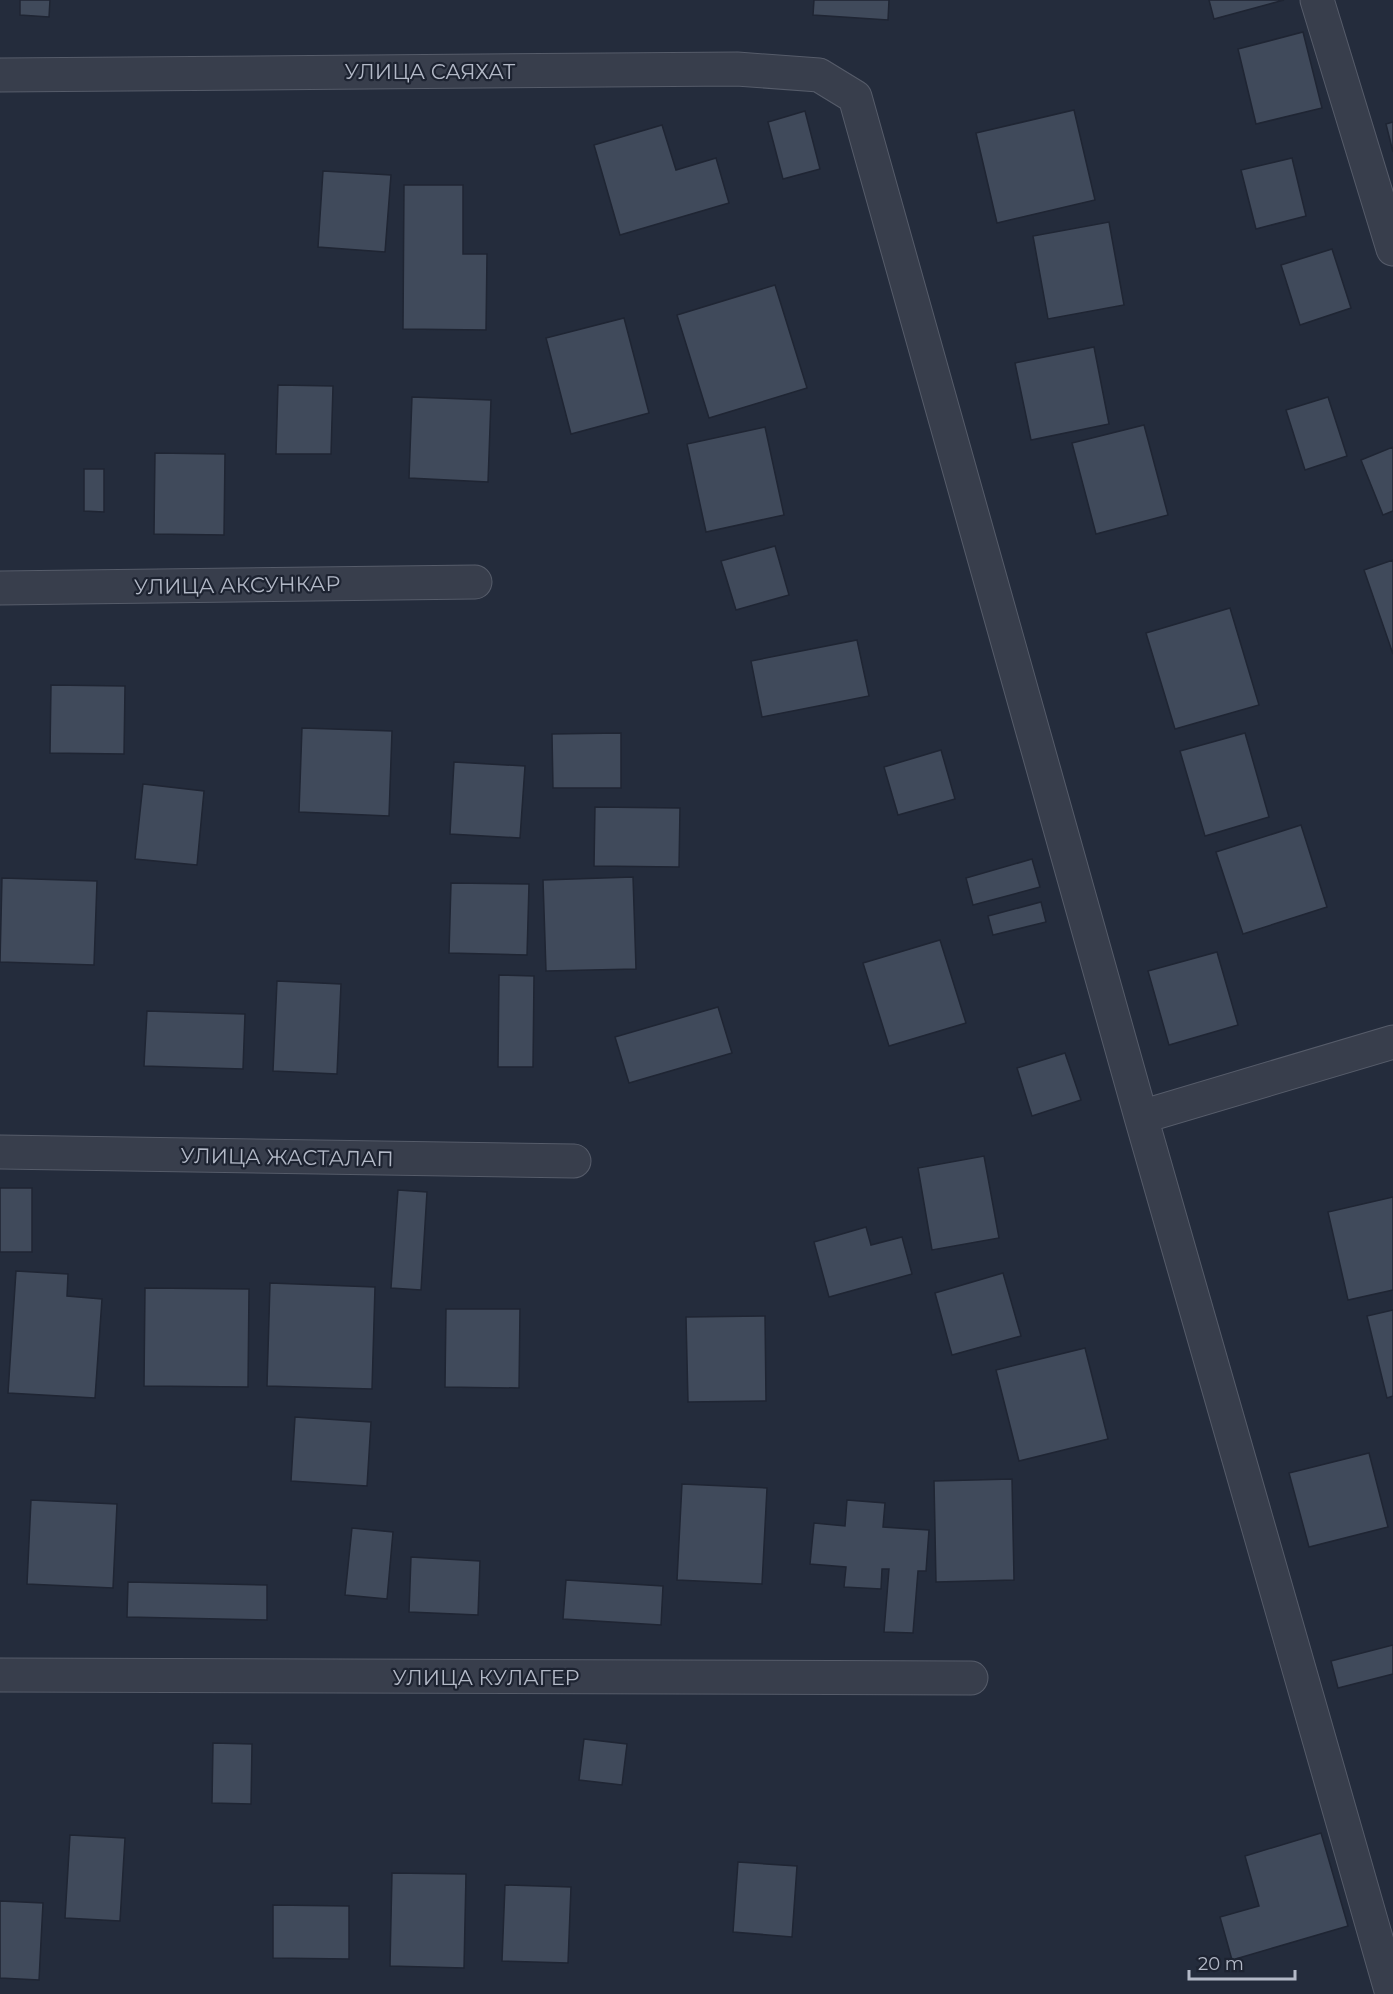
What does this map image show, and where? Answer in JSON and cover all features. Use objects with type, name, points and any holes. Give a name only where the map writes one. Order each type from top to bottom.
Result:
[{"type":"street","points":[[1317,0],[1393,249]]},
{"type":"street","name":"УЛИЦА САЯХАТ","points":[[0,75],[737,69],[819,75],[855,97],[1141,1117]]},
{"type":"street","name":"УЛИЦА АКСУНКАР","points":[[0,588],[475,582]]},
{"type":"street","points":[[1392,1994],[1141,1117],[1393,1042]]},
{"type":"street","name":"УЛИЦА ЖАСТАЛАП","points":[[0,1152],[574,1161]]},
{"type":"street","name":"УЛИЦА КУЛАГЕР","points":[[0,1675],[971,1678]]},
{"type":"building","points":[[20,0],[50,0],[49,17],[20,15]]},
{"type":"building","points":[[814,0],[889,0],[888,20],[813,15]]},
{"type":"building","points":[[1209,0],[1284,0],[1214,19]]},
{"type":"building","points":[[1303,32],[1322,108],[1256,124],[1238,49]]},
{"type":"building","points":[[1074,110],[1095,200],[997,223],[976,133]]},
{"type":"building","points":[[805,111],[820,169],[783,179],[768,122]]},
{"type":"building","points":[[1393,122],[1393,152],[1386,124]]},
{"type":"building","points":[[662,125],[676,170],[716,158],[729,203],[620,235],[594,145]]},
{"type":"building","points":[[1292,158],[1306,216],[1256,229],[1241,170]]},
{"type":"building","points":[[323,171],[391,175],[385,252],[318,247]]},
{"type":"building","points":[[404,185],[463,185],[463,254],[487,254],[486,330],[403,329]]},
{"type":"building","points":[[1109,222],[1124,305],[1048,319],[1033,236]]},
{"type":"building","points":[[1332,249],[1351,308],[1300,325],[1281,265]]},
{"type":"building","points":[[775,285],[807,388],[709,418],[677,315]]},
{"type":"building","points":[[624,318],[649,413],[571,434],[546,338]]},
{"type":"building","points":[[1094,347],[1109,424],[1031,440],[1015,363]]},
{"type":"building","points":[[278,385],[333,386],[331,454],[276,454]]},
{"type":"building","points":[[412,397],[491,400],[488,482],[409,478]]},
{"type":"building","points":[[1328,397],[1347,456],[1305,470],[1286,410]]},
{"type":"building","points":[[1144,425],[1168,515],[1096,534],[1072,443]]},
{"type":"building","points":[[765,427],[784,515],[706,532],[687,444]]},
{"type":"building","points":[[1393,447],[1393,511],[1383,515],[1361,460]]},
{"type":"building","points":[[155,453],[225,454],[224,535],[154,534]]},
{"type":"building","points":[[84,469],[104,469],[104,512],[84,511]]},
{"type":"building","points":[[775,546],[789,595],[736,610],[721,561]]},
{"type":"building","points":[[1393,560],[1393,654],[1364,570]]},
{"type":"building","points":[[1230,608],[1259,705],[1175,729],[1146,633]]},
{"type":"building","points":[[857,640],[869,696],[762,717],[751,661]]},
{"type":"building","points":[[51,685],[125,686],[124,754],[50,753]]},
{"type":"building","points":[[302,728],[392,731],[389,816],[299,812]]},
{"type":"building","points":[[621,733],[621,788],[553,788],[552,734]]},
{"type":"building","points":[[1245,733],[1269,817],[1205,836],[1180,751]]},
{"type":"building","points":[[941,750],[955,799],[898,815],[884,767]]},
{"type":"building","points":[[454,762],[525,766],[520,838],[450,834]]},
{"type":"building","points":[[143,784],[204,791],[197,865],[135,859]]},
{"type":"building","points":[[595,807],[680,808],[679,867],[594,866]]},
{"type":"building","points":[[1301,825],[1327,907],[1243,934],[1216,852]]},
{"type":"building","points":[[1032,859],[1040,887],[973,905],[966,878]]},
{"type":"building","points":[[633,877],[636,969],[546,971],[543,880]]},
{"type":"building","points":[[2,878],[97,881],[94,965],[0,962]]},
{"type":"building","points":[[451,883],[529,884],[527,955],[449,953]]},
{"type":"building","points":[[1041,902],[1046,922],[993,935],[988,916]]},
{"type":"building","points":[[940,940],[966,1023],[889,1046],[863,963]]},
{"type":"building","points":[[1217,952],[1238,1025],[1169,1045],[1148,971]]},
{"type":"building","points":[[499,975],[534,976],[533,1067],[498,1067]]},
{"type":"building","points":[[277,981],[341,984],[337,1074],[273,1071]]},
{"type":"building","points":[[718,1007],[732,1053],[629,1083],[615,1037]]},
{"type":"building","points":[[147,1011],[245,1014],[243,1069],[144,1066]]},
{"type":"building","points":[[1065,1053],[1081,1100],[1032,1116],[1017,1068]]},
{"type":"building","points":[[984,1156],[999,1238],[932,1250],[918,1168]]},
{"type":"building","points":[[0,1188],[32,1188],[32,1252],[0,1252]]},
{"type":"building","points":[[398,1190],[427,1192],[421,1290],[391,1288]]},
{"type":"building","points":[[1393,1197],[1393,1290],[1348,1300],[1328,1212]]},
{"type":"building","points":[[866,1227],[871,1245],[902,1237],[912,1274],[829,1297],[814,1242]]},
{"type":"building","points":[[16,1271],[68,1274],[67,1296],[102,1299],[95,1398],[8,1393]]},
{"type":"building","points":[[1003,1273],[1021,1336],[952,1355],[935,1293]]},
{"type":"building","points":[[270,1283],[375,1287],[372,1389],[267,1386]]},
{"type":"building","points":[[145,1288],[249,1289],[248,1387],[144,1386]]},
{"type":"building","points":[[446,1309],[520,1309],[519,1388],[445,1387]]},
{"type":"building","points":[[1393,1310],[1393,1396],[1387,1398],[1367,1316]]},
{"type":"building","points":[[765,1316],[766,1401],[688,1402],[686,1317]]},
{"type":"building","points":[[1085,1348],[1108,1439],[1019,1461],[996,1370]]},
{"type":"building","points":[[295,1417],[371,1422],[367,1486],[291,1481]]},
{"type":"building","points":[[1369,1453],[1388,1527],[1309,1547],[1289,1473]]},
{"type":"building","points":[[1012,1479],[1014,1580],[936,1582],[934,1481]]},
{"type":"building","points":[[682,1484],[767,1488],[762,1584],[677,1580]]},
{"type":"building","points":[[31,1500],[117,1504],[113,1588],[27,1584]]},
{"type":"building","points":[[847,1500],[885,1503],[883,1527],[929,1530],[926,1571],[918,1571],[913,1633],[884,1632],[889,1569],[882,1569],[881,1589],[844,1587],[846,1567],[810,1564],[814,1523],[845,1526]]},
{"type":"building","points":[[352,1528],[393,1532],[387,1599],[345,1595]]},
{"type":"building","points":[[411,1557],[480,1561],[478,1615],[409,1612]]},
{"type":"building","points":[[566,1580],[663,1586],[661,1625],[563,1619]]},
{"type":"building","points":[[128,1582],[267,1585],[267,1620],[127,1617]]},
{"type":"building","points":[[1393,1645],[1393,1674],[1338,1688],[1331,1661]]},
{"type":"building","points":[[584,1739],[627,1744],[622,1785],[579,1780]]},
{"type":"building","points":[[213,1743],[252,1744],[251,1804],[212,1803]]},
{"type":"building","points":[[1321,1833],[1348,1926],[1232,1960],[1220,1917],[1259,1906],[1245,1856]]},
{"type":"building","points":[[70,1835],[125,1838],[120,1921],[65,1918]]},
{"type":"building","points":[[738,1862],[797,1866],[792,1937],[733,1932]]},
{"type":"building","points":[[392,1873],[466,1874],[464,1968],[390,1966]]},
{"type":"building","points":[[505,1885],[571,1887],[568,1963],[502,1961]]},
{"type":"building","points":[[0,1901],[43,1903],[39,1980],[0,1978]]},
{"type":"building","points":[[273,1905],[349,1906],[349,1959],[273,1958]]}]
